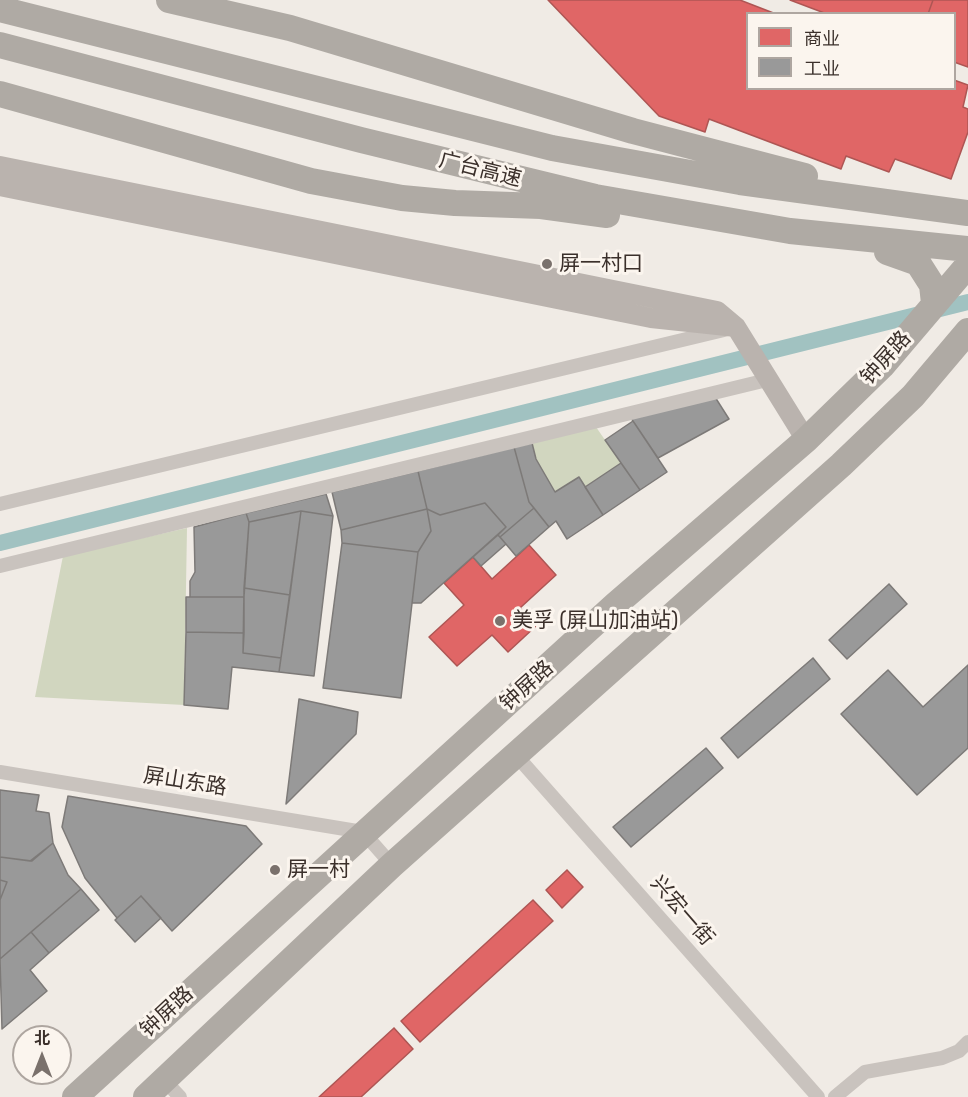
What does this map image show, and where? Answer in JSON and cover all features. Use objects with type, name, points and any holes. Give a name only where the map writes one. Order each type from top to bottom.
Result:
[{"type":"highway","points":[[169,0],[290,28],[633,131],[773,169],[894,193],[968,200]]},
{"type":"highway","name":"广台高速","points":[[0,9],[552,148],[740,182],[968,213]]},
{"type":"highway","name":"广台高速","points":[[0,45],[361,140],[595,197],[790,231],[968,249]]},
{"type":"highway","points":[[0,94],[311,182],[402,198],[455,203],[541,206],[889,252],[918,263],[932,285],[934,303]]},
{"type":"highway","name":"钟屏路","points":[[75,1097],[363,832],[615,605],[806,440],[882,366],[968,265]]},
{"type":"highway","name":"钟屏路","points":[[164,1092],[392,865],[841,465],[913,396],[968,331]]},
{"type":"street","points":[[0,166],[717,311],[736,327],[806,440]]},
{"type":"street","points":[[0,186],[651,318],[736,327]]},
{"type":"street","points":[[0,504],[736,327]]},
{"type":"street","points":[[0,566],[762,372]]},
{"type":"street","name":"兴宏一街","points":[[515,754],[818,1097]]},
{"type":"street","name":"屏山东路","points":[[0,772],[363,832]]},
{"type":"street","points":[[363,832],[392,865]]},
{"type":"street","points":[[835,1097],[865,1072],[942,1059],[959,1051],[968,1042]]},
{"type":"green space","points":[[596,427],[621,463],[585,487],[579,477],[555,492],[536,459],[532,443]]},
{"type":"green space","points":[[187,528],[184,705],[35,697],[63,556]]},
{"type":"building: 商业","points":[[548,0],[740,0],[771,12],[746,12],[746,90],[956,90],[956,81],[968,85],[963,107],[968,109],[968,132],[951,179],[895,159],[889,172],[846,156],[841,169],[709,119],[705,132],[659,116]]},
{"type":"building: 商业","points":[[790,0],[933,0],[929,12],[822,12]]},
{"type":"building: 商业","points":[[933,0],[968,0],[968,67],[956,63],[956,12],[929,12]]},
{"type":"building: 商业","points":[[529,545],[556,575],[520,608],[536,626],[508,652],[492,635],[457,666],[429,637],[464,605],[444,583],[473,557],[492,579]]},
{"type":"building: 商业","points":[[567,870],[583,887],[562,908],[546,890]]},
{"type":"building: 商业","points":[[533,900],[553,921],[420,1042],[401,1021]]},
{"type":"building: 商业","points":[[394,1028],[413,1049],[361,1097],[319,1097]]},
{"type":"building: 工业","points":[[715,397],[729,419],[658,458],[631,418]]},
{"type":"building: 工业","points":[[633,421],[667,472],[640,490],[605,440]]},
{"type":"building: 工业","points":[[532,443],[536,459],[555,492],[579,477],[603,515],[567,539],[556,521],[549,527],[529,502],[514,447]]},
{"type":"building: 工业","points":[[514,447],[529,502],[534,508],[500,537],[498,535],[506,527],[485,503],[440,515],[427,509],[418,471]]},
{"type":"building: 工业","points":[[621,463],[640,490],[603,515],[585,487]]},
{"type":"building: 工业","points":[[418,471],[427,509],[341,530],[332,492]]},
{"type":"building: 工业","points":[[326,494],[333,516],[301,511],[249,522],[246,513]]},
{"type":"building: 工业","points":[[485,503],[506,527],[421,603],[412,603],[418,552],[431,531],[427,509],[440,515]]},
{"type":"building: 工业","points":[[534,508],[549,527],[516,556],[500,537]]},
{"type":"building: 工业","points":[[427,509],[431,531],[418,552],[342,543],[341,530]]},
{"type":"building: 工业","points":[[301,511],[290,595],[244,588],[249,522]]},
{"type":"building: 工业","points":[[301,511],[333,516],[314,676],[279,672]]},
{"type":"building: 工业","points":[[246,513],[249,522],[244,597],[190,597],[190,581],[195,572],[194,527]]},
{"type":"building: 工业","points":[[498,535],[506,544],[481,566],[473,557]]},
{"type":"building: 工业","points":[[342,543],[418,552],[401,698],[323,688]]},
{"type":"building: 工业","points":[[889,584],[907,604],[847,659],[829,640]]},
{"type":"building: 工业","points":[[244,588],[290,595],[281,658],[243,653]]},
{"type":"building: 工业","points":[[186,597],[244,597],[244,633],[186,632]]},
{"type":"building: 工业","points":[[186,632],[244,633],[243,653],[281,658],[279,672],[232,667],[228,709],[184,705]]},
{"type":"building: 工业","points":[[813,658],[830,679],[738,758],[721,738]]},
{"type":"building: 工业","points":[[968,665],[968,748],[917,795],[841,714],[888,670],[923,707]]},
{"type":"building: 工业","points":[[299,699],[358,712],[356,734],[286,804]]},
{"type":"building: 工业","points":[[706,748],[723,768],[631,847],[613,827]]},
{"type":"building: 工业","points":[[0,790],[39,795],[36,811],[49,813],[53,843],[32,861],[0,857]]},
{"type":"building: 工业","points":[[68,796],[246,826],[262,844],[172,931],[141,896],[117,918],[85,878],[62,827]]},
{"type":"building: 工业","points":[[53,843],[68,875],[81,889],[0,959],[0,900],[7,882],[0,880],[0,857],[30,861]]},
{"type":"building: 工业","points":[[0,880],[7,882],[0,900]]},
{"type":"building: 工业","points":[[81,889],[99,910],[49,953],[31,932]]},
{"type":"building: 工业","points":[[141,896],[161,918],[135,942],[115,920]]},
{"type":"building: 工业","points":[[31,932],[49,953],[30,970],[47,991],[2,1029],[0,959]]},
{"type":"waterway","points":[[0,543],[968,302]]},
{"type":"place","name":"屏一村口","points":[[547,264]]},
{"type":"place","name":"美孚 (屏山加油站)","points":[[500,621]]},
{"type":"place","name":"屏一村","points":[[275,870]]}]
